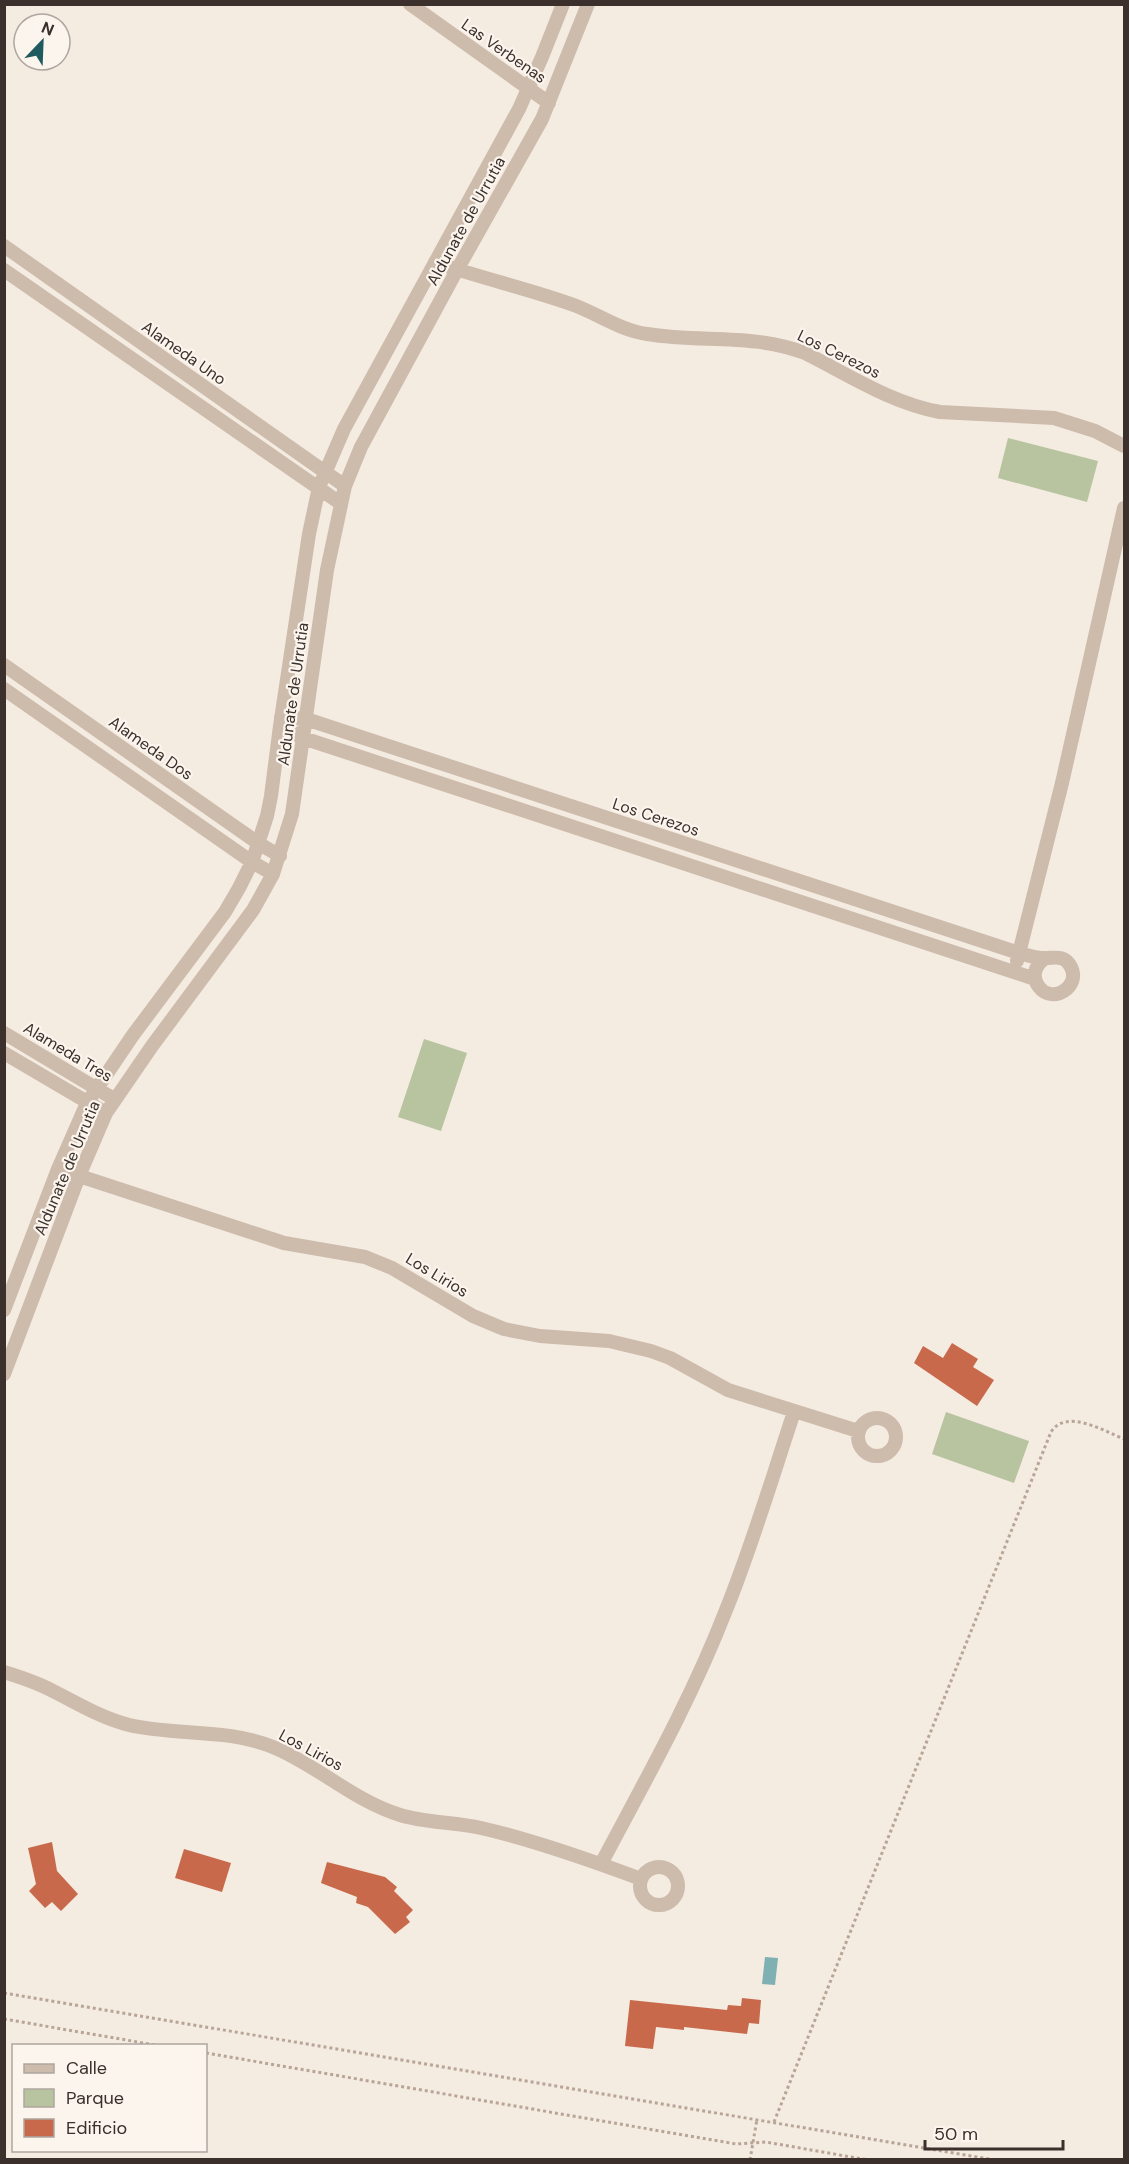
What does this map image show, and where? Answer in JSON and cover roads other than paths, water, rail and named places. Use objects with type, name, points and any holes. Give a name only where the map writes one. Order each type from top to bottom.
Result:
[{"type":"street","name":"Las Verbenas","points":[[410,4],[549,103]]},
{"type":"street","name":"Aldunate de Urrutia","points":[[4,1310],[58,1169],[95,1087],[225,912],[252,862],[272,796],[309,534],[324,472],[344,429],[529,88],[563,4]]},
{"type":"street","name":"Aldunate de Urrutia","points":[[4,1374],[79,1176],[106,1113],[253,910],[273,874],[292,814],[327,570],[345,486],[362,447],[549,103],[588,4]]},
{"type":"street","name":"Alameda Uno","points":[[4,246],[345,486]]},
{"type":"street","name":"Los Cerezos","points":[[435,262],[547,295],[618,326],[646,334],[751,339],[788,346],[805,352],[903,403],[922,409],[949,413],[1054,418],[1095,431],[1125,446]]},
{"type":"street","name":"Alameda Uno","points":[[4,270],[340,503]]},
{"type":"street","points":[[1013,971],[1072,740],[1125,508]]},
{"type":"street","name":"Alameda Dos","points":[[4,665],[258,843],[280,856]]},
{"type":"street","points":[[4,689],[252,862],[273,874]]},
{"type":"street","name":"Los Cerezos","points":[[306,719],[1019,953],[1044,959],[1056,957],[1067,961],[1073,972],[1071,984],[1064,992],[1052,994],[1041,990],[1035,979],[1013,971],[303,738],[281,722],[306,719]]},
{"type":"street","points":[[1035,979],[1036,968],[1044,959]]},
{"type":"street","name":"Alameda Tres","points":[[4,1033],[114,1099]]},
{"type":"street","name":"Alameda Tres","points":[[4,1053],[106,1113]]},
{"type":"street","name":"Los Lirios","points":[[58,1169],[284,1243],[365,1257],[392,1268],[473,1316],[504,1329],[540,1336],[609,1341],[651,1350],[670,1358],[721,1387],[858,1431]]},
{"type":"street","points":[[601,1864],[660,1752],[711,1647],[741,1572],[794,1412]]},
{"type":"street","name":"Los Lirios","points":[[4,1672],[50,1689],[86,1709],[115,1721],[157,1729],[243,1738],[272,1746],[384,1809],[401,1815],[483,1829],[601,1864],[641,1879]]},
{"type":"water","points":[[765,1957],[778,1958],[775,1985],[762,1984]]}]
